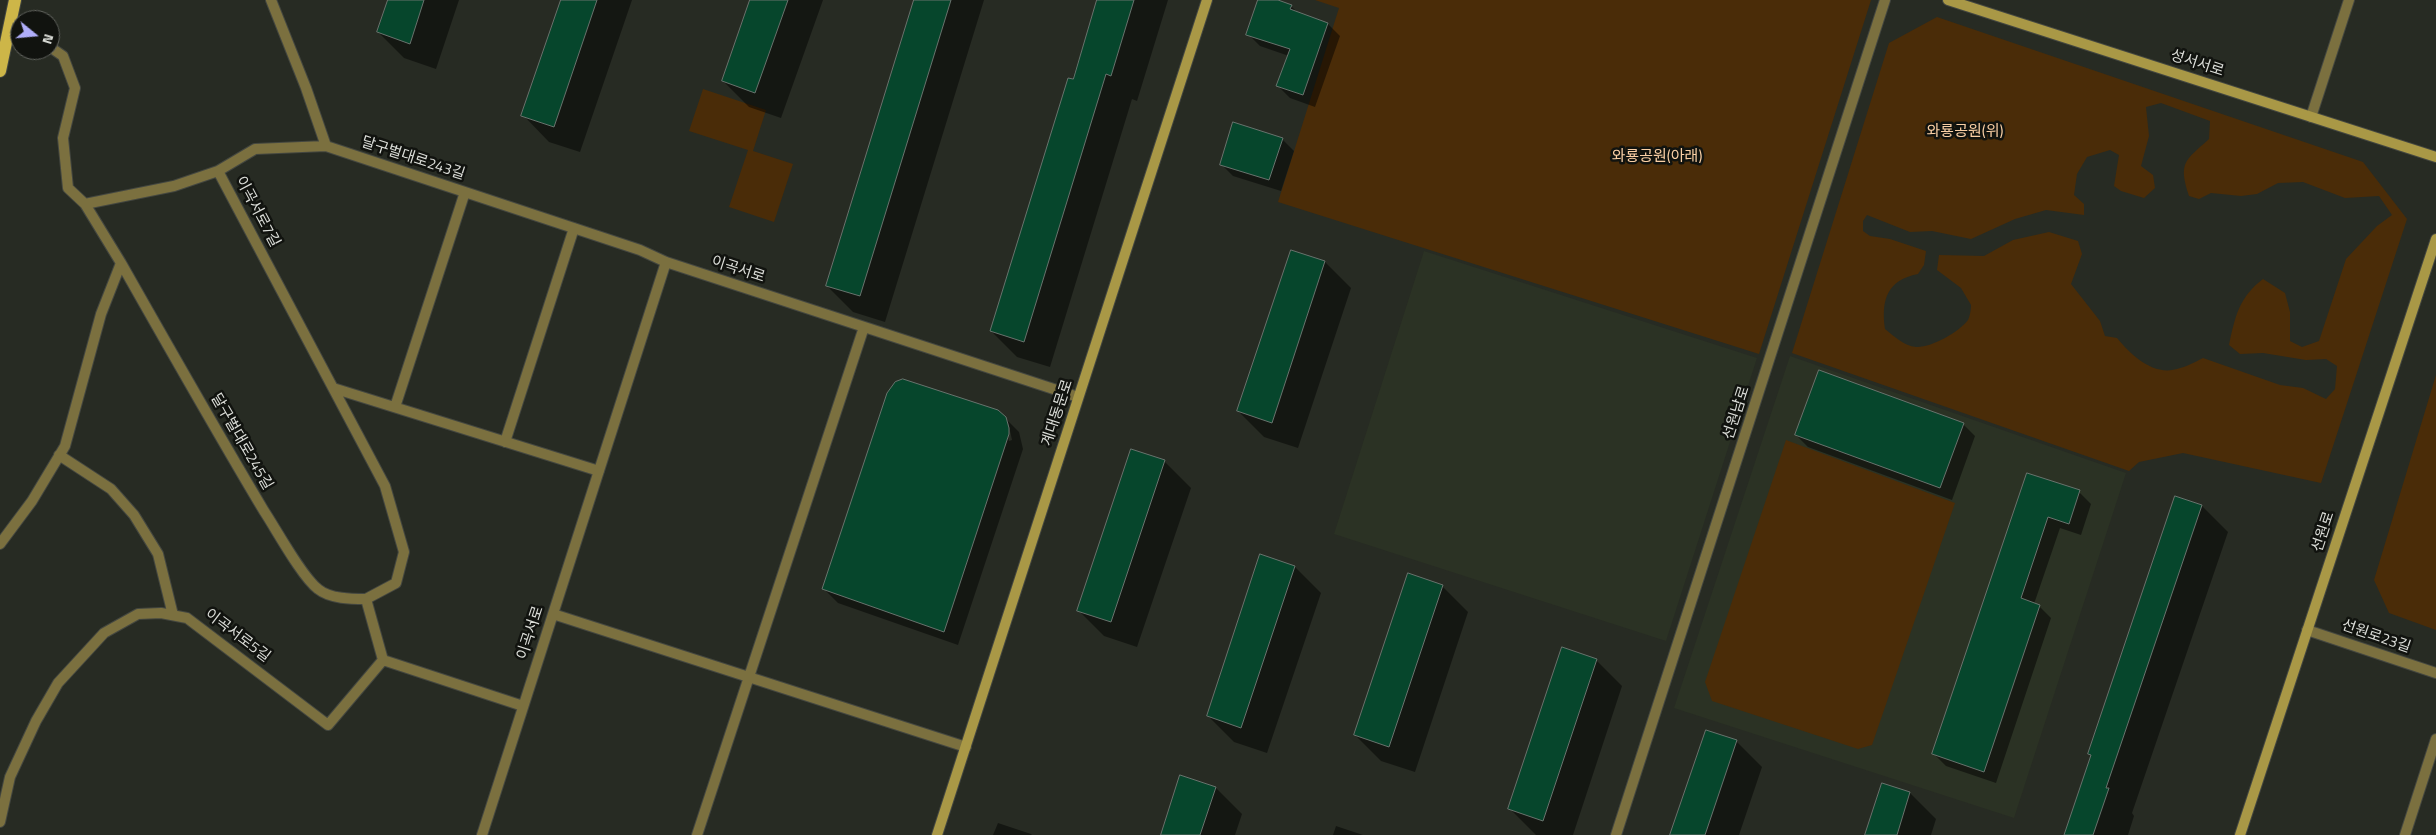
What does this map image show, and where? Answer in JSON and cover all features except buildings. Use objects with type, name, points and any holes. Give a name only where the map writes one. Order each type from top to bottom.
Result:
[{"type":"main road","name":"계대동문로","points":[[937,835],[1207,0]]},
{"type":"main road","name":"성서서로","points":[[1948,0],[2436,157]]},
{"type":"main road","points":[[0,71],[10,41]]},
{"type":"main road","name":"선원로","points":[[2240,835],[2307,630],[2432,267],[2436,239]]},
{"type":"street","points":[[218,171],[255,149],[326,146],[306,88],[270,0]]},
{"type":"street","name":"선원남로","points":[[1616,835],[1885,0]]},
{"type":"street","points":[[2311,117],[2349,0]]},
{"type":"street","name":"달구벌대로245길","points":[[60,54],[63,56],[75,88],[63,138],[68,188],[85,204],[236,464],[282,540],[307,576],[319,590],[345,598],[366,599]]},
{"type":"street","name":"달구벌대로243길","points":[[326,146],[640,250],[666,262]]},
{"type":"street","name":"이곡서로7길","points":[[85,204],[174,186],[218,171],[385,486],[404,552],[396,583],[366,599]]},
{"type":"street","points":[[395,407],[465,192]]},
{"type":"street","points":[[505,442],[574,228]]},
{"type":"street","name":"이곡서로","points":[[482,835],[666,262],[1078,397]]},
{"type":"street","points":[[0,544],[32,501],[65,446],[101,314],[121,263]]},
{"type":"street","points":[[697,835],[864,327]]},
{"type":"street","points":[[334,388],[599,471]]},
{"type":"street","points":[[59,455],[111,490],[134,515],[158,554],[173,615]]},
{"type":"street","points":[[366,599],[383,660],[523,706]]},
{"type":"street","name":"이곡서로5길","points":[[0,822],[10,777],[36,721],[58,683],[104,633],[138,614],[161,612],[187,618],[328,725],[383,660]]},
{"type":"street","points":[[553,614],[966,747]]},
{"type":"street","name":"선원로23길","points":[[2307,630],[2436,673]]},
{"type":"street","points":[[2405,835],[2436,738]]},
{"type":"shaded area","points":[[1424,251],[1757,358],[1666,641],[1334,534]]},
{"type":"shaded area","points":[[1790,356],[2126,473],[2014,818],[1674,708]]},
{"type":"green space","name":"와룡공원(아래)","points":[[1315,0],[1871,0],[1759,354],[1278,202],[1339,8]]},
{"type":"green space","name":"와룡공원(위)","points":[[1937,17],[2363,162],[2407,219],[2321,483],[2183,453],[2139,462],[2129,471],[1792,353],[1889,43]],"holes":[[[2161,103],[2210,121],[2209,139],[2194,152],[2184,169],[2189,196],[2199,199],[2211,193],[2241,196],[2257,194],[2278,183],[2303,182],[2345,198],[2379,196],[2392,215],[2377,226],[2346,259],[2319,341],[2302,347],[2290,341],[2290,312],[2285,293],[2263,279],[2248,293],[2239,308],[2229,345],[2240,354],[2263,353],[2306,360],[2326,359],[2337,366],[2335,389],[2326,399],[2303,388],[2280,385],[2203,358],[2184,367],[2168,370],[2159,370],[2143,363],[2117,338],[2105,336],[2100,321],[2071,284],[2082,254],[2078,241],[2049,232],[2013,240],[1984,256],[1939,255],[1937,270],[1961,288],[1971,305],[1968,320],[1952,334],[1929,345],[1916,347],[1903,343],[1885,329],[1884,309],[1888,293],[1899,281],[1918,274],[1924,265],[1926,251],[1890,239],[1870,236],[1863,231],[1863,221],[1867,215],[1910,232],[1932,231],[1971,239],[2015,219],[2046,210],[2084,215],[2084,204],[2074,195],[2077,174],[2087,157],[2110,150],[2119,155],[2114,186],[2121,191],[2144,198],[2155,188],[2153,175],[2141,166],[2149,136],[2146,107]]]},
{"type":"green space","points":[[703,89],[766,110],[753,151],[793,164],[774,222],[729,207],[748,150],[689,131]]},
{"type":"green space","points":[[2436,375],[2436,630],[2389,613],[2374,580]]},
{"type":"green space","points":[[1786,440],[1955,503],[1872,745],[1858,749],[1712,701],[1705,682]]}]
